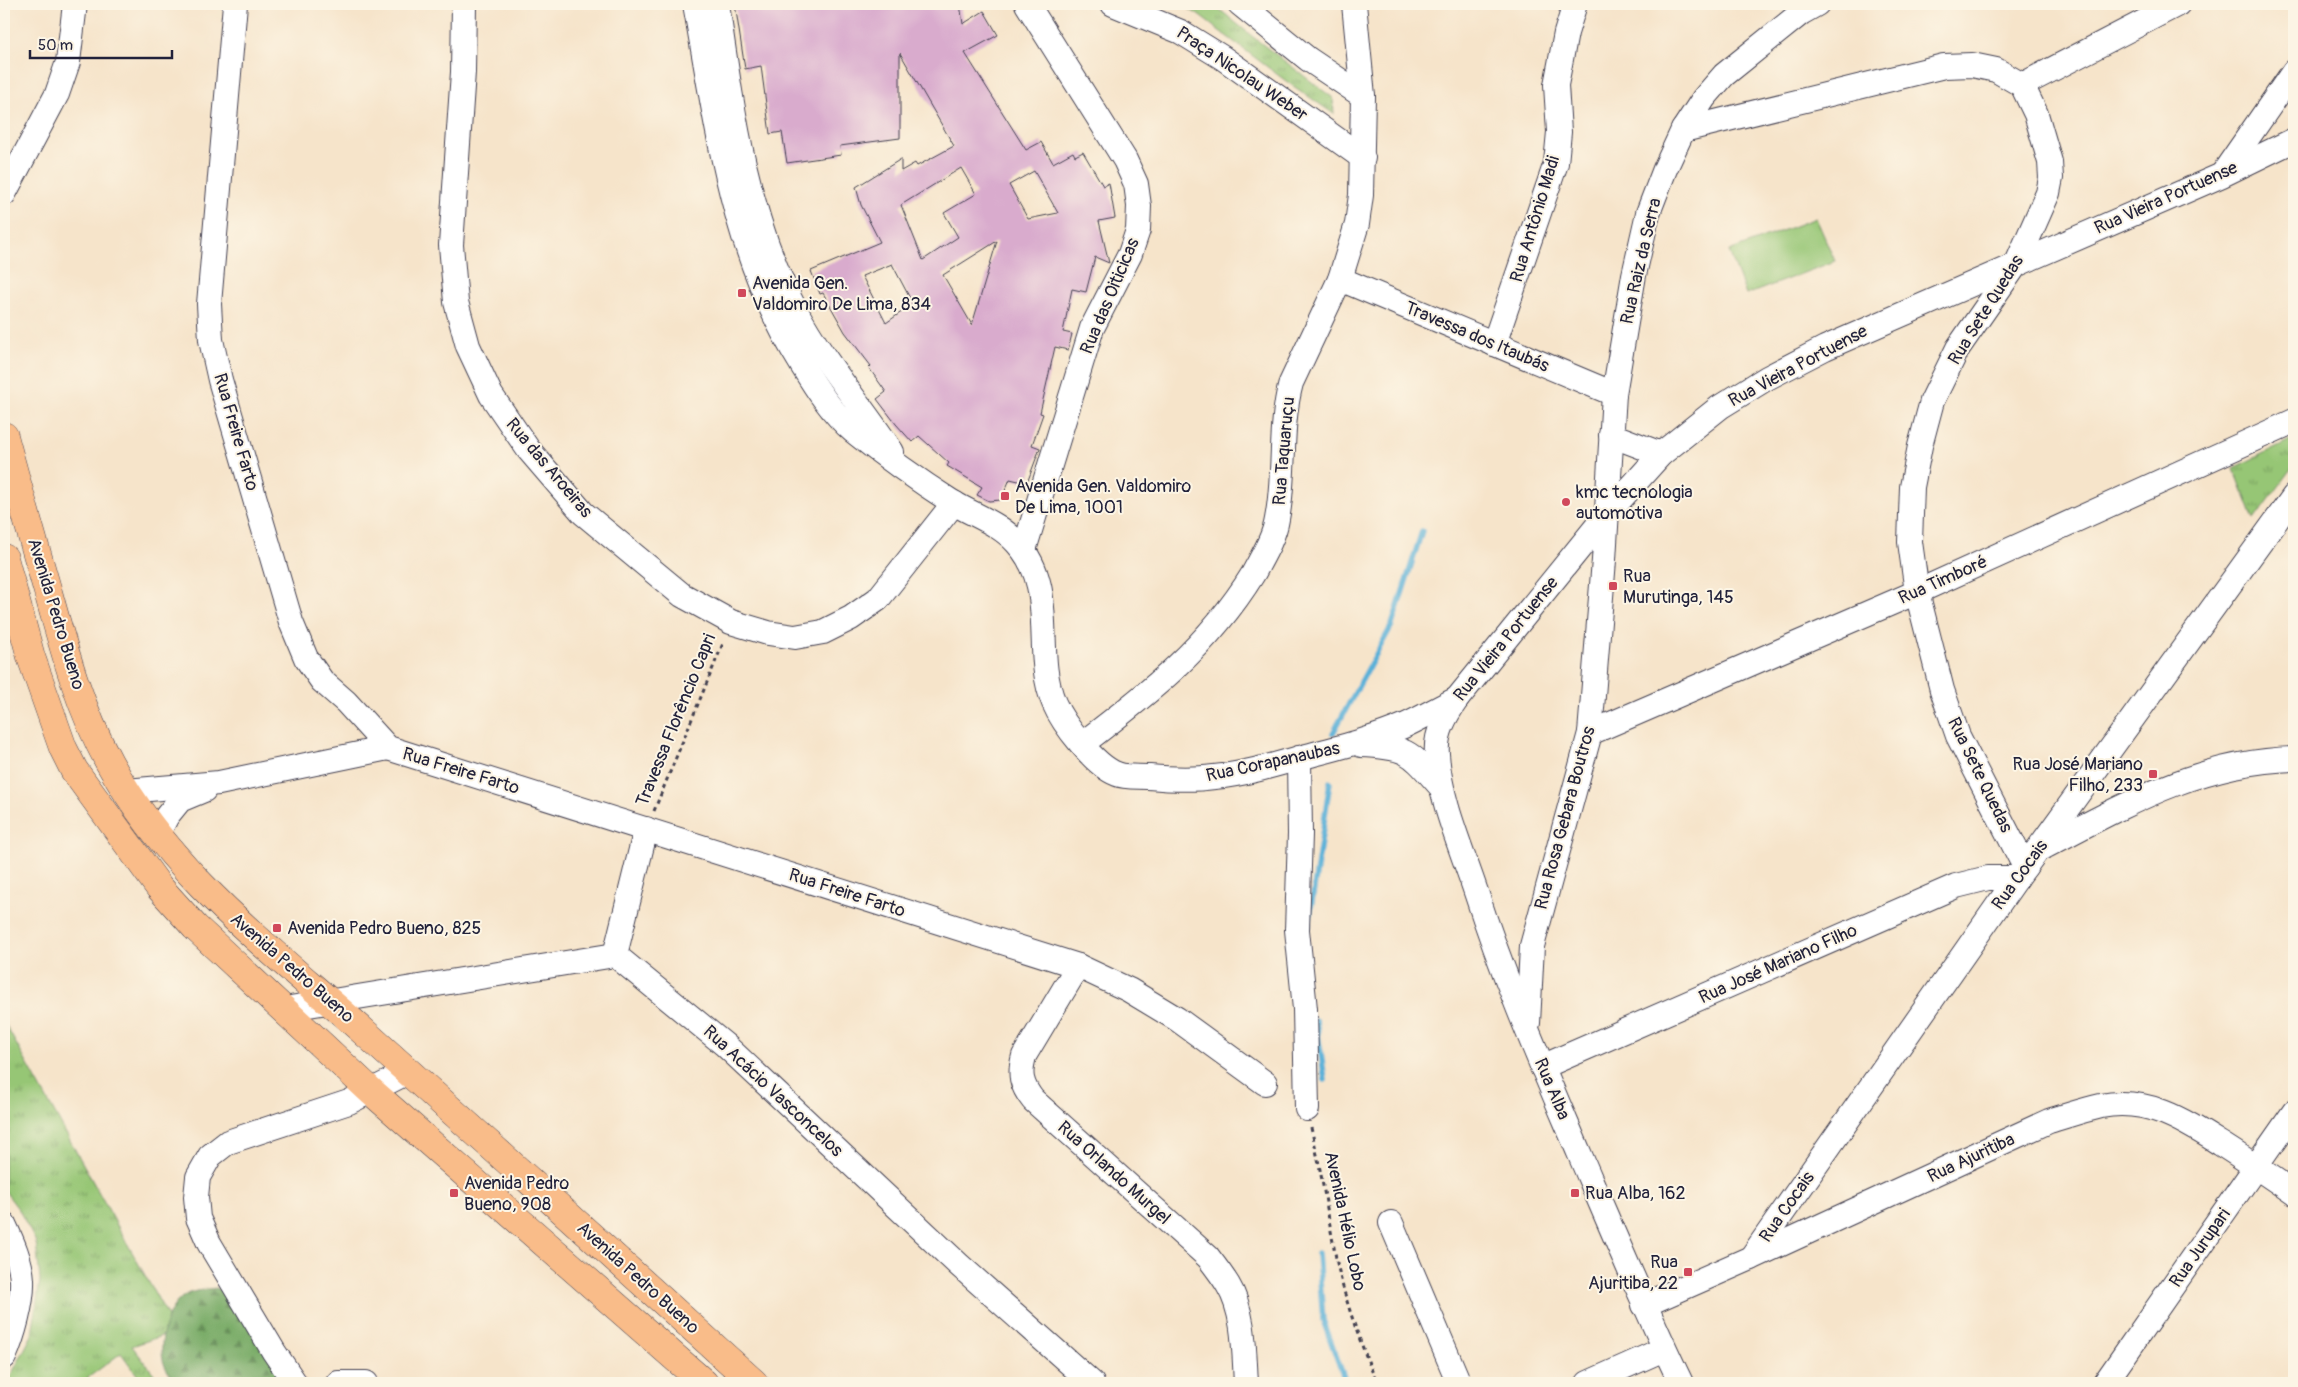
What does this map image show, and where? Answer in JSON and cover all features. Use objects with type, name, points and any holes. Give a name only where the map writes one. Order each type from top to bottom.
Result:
[{"type":"main road","name":"Avenida Pedro Bueno","points":[[4,436],[70,671],[107,759],[126,791],[175,858],[239,924],[329,1001],[570,1215],[754,1383]]},
{"type":"main road","name":"Avenida Pedro Bueno","points":[[4,558],[31,657],[62,748],[74,770],[159,887],[195,927],[372,1092],[704,1383]]},
{"type":"main road","points":[[137,857],[157,835]]},
{"type":"street","points":[[4,194],[57,94],[68,62],[75,4]]},
{"type":"street","name":"Rua Freire Farto","points":[[235,4],[209,304],[211,340],[220,380],[291,622],[306,658],[322,680],[346,702],[388,748],[1078,966],[1129,990],[1177,1019],[1265,1082]]},
{"type":"street","name":"Rua das Aroeiras","points":[[464,4],[463,72],[451,245],[456,302],[468,346],[491,395],[528,449],[583,513],[682,595],[731,622],[768,633],[795,636],[823,632],[851,618],[878,599],[954,503]]},
{"type":"street","points":[[695,4],[728,182],[745,247],[766,300],[791,348],[818,391],[851,429],[954,503],[996,524],[1024,550]]},
{"type":"street","points":[[717,4],[730,89],[746,173],[766,242],[781,281],[812,338],[866,412],[901,466]]},
{"type":"street","name":"Rua das Oiticicas","points":[[1024,550],[1092,328],[1130,254],[1138,230],[1139,206],[1136,184],[1125,160],[1028,4]]},
{"type":"street","name":"Praça Nicolau Weber","points":[[1113,4],[1181,32],[1215,52],[1363,158]]},
{"type":"street","points":[[1240,4],[1308,59],[1363,96]]},
{"type":"street","name":"Rua Taquaruçu","points":[[1082,744],[1152,690],[1202,642],[1241,593],[1263,556],[1277,520],[1284,468],[1287,398],[1291,383],[1340,279],[1356,224],[1361,194],[1363,96],[1354,4]]},
{"type":"street","name":"Rua Antônio Madi","points":[[1494,344],[1556,163],[1559,132],[1556,85],[1566,33],[1575,4]]},
{"type":"street","points":[[1683,130],[1944,66],[1972,65],[1996,70],[2022,85],[2178,4]]},
{"type":"street","name":"Rua Raiz da Serra","points":[[1607,514],[1614,394],[1634,275],[1648,214],[1665,169],[1683,130],[1704,98],[1724,75],[1807,7]]},
{"type":"street","points":[[2222,175],[2294,71]]},
{"type":"street","name":"Rua Sete Quedas","points":[[2022,85],[2036,114],[2050,162],[2051,178],[2041,213],[2017,263],[1958,348],[1932,401],[1912,487],[1910,542],[1917,592],[1942,690],[1958,736],[2027,865]]},
{"type":"street","name":"Rua Vieira Portuense","points":[[1441,787],[1436,752],[1438,734],[1457,699],[1607,514],[1661,454],[1720,407],[1767,378],[1825,348],[2222,175],[2294,140]]},
{"type":"street","name":"Travessa dos Itaubás","points":[[1340,279],[1614,394]]},
{"type":"street","name":"Rua Timboré","points":[[1590,733],[1917,592],[2294,421]]},
{"type":"street","points":[[1611,435],[1661,454]]},
{"type":"street","name":"Rua Cocais","points":[[1751,1258],[2027,865],[2294,496]]},
{"type":"street","name":"Rua Rosa Gebara Boutros","points":[[1528,1032],[1532,946],[1590,733],[1607,514]]},
{"type":"street","name":"Rua Corapanaubas","points":[[1024,550],[1033,566],[1041,592],[1046,674],[1051,693],[1066,724],[1082,744],[1101,763],[1118,775],[1178,779],[1214,777],[1299,758],[1352,745],[1406,725],[1457,699]]},
{"type":"street","points":[[1571,558],[1604,560]]},
{"type":"street","name":"Rua Corapanaubas","points":[[1352,745],[1386,746],[1406,752],[1417,760],[1441,787]]},
{"type":"street","points":[[126,791],[219,783],[388,748]]},
{"type":"street","points":[[1299,758],[1300,834],[1297,930],[1305,1009],[1307,1110]]},
{"type":"street","name":"Rua José Mariano Filho","points":[[1542,1067],[1956,886],[2027,865],[2158,790],[2202,773],[2264,760],[2294,759]]},
{"type":"street","points":[[157,835],[167,816],[180,800],[219,783]]},
{"type":"street","name":"Rua Alba","points":[[1441,787],[1494,946],[1542,1067],[1644,1304],[1681,1383]]},
{"type":"street","points":[[284,1009],[615,955],[646,828]]},
{"type":"street","points":[[1494,946],[1516,953],[1523,952],[1532,946]]},
{"type":"street","name":"Rua Acácio Vasconcelos","points":[[615,955],[725,1045],[1070,1373],[1092,1383]]},
{"type":"street","name":"Rua Orlando Murgel","points":[[1078,966],[1024,1056],[1021,1067],[1021,1080],[1025,1090],[1032,1100],[1208,1257],[1229,1286],[1238,1307],[1246,1383]]},
{"type":"street","points":[[363,1031],[369,1009],[373,1003],[394,990]]},
{"type":"street","points":[[295,1383],[274,1352],[209,1244],[198,1218],[196,1197],[198,1177],[210,1156],[228,1142],[316,1114],[372,1092],[408,1072]]},
{"type":"street","name":"Rua Ajuritiba","points":[[1644,1304],[1824,1226],[2049,1121],[2102,1106],[2129,1105],[2152,1108],[2179,1118],[2257,1166],[2294,1193]]},
{"type":"street","name":"Rua Jurupari","points":[[2104,1383],[2294,1112]]},
{"type":"street","points":[[1790,1203],[1804,1219],[1824,1226]]},
{"type":"street","points":[[1391,1223],[1459,1383]]},
{"type":"street","points":[[4,1224],[13,1242],[22,1281],[14,1334],[4,1357]]},
{"type":"street","points":[[1588,1383],[1664,1349]]},
{"type":"street","points":[[338,1383],[366,1383]]},
{"type":"path","name":"Travessa Florêncio Capri","points":[[646,828],[731,622]]},
{"type":"path","name":"Avenida Hélio Lobo","points":[[1307,1110],[1321,1167],[1338,1264],[1347,1300],[1378,1383]]},
{"type":"green space","points":[[1171,4],[1213,4],[1333,98],[1334,114],[1286,81],[1197,14],[1187,8]]},
{"type":"green space","points":[[1816,218],[1835,261],[1746,295],[1729,251]]},
{"type":"green space","points":[[2294,438],[2294,466],[2254,520],[2234,468]]},
{"type":"green space","points":[[4,1022],[176,1331],[132,1346],[161,1383],[143,1383],[121,1353],[81,1383],[7,1383],[32,1335],[40,1280],[36,1242],[19,1210],[4,1190]]},
{"type":"green space","points":[[217,1288],[231,1296],[286,1383],[177,1383],[170,1375],[165,1366],[162,1352],[163,1334],[168,1316],[178,1301],[184,1296],[200,1290]]},
{"type":"building","points":[[735,4],[960,4],[963,24],[984,11],[998,35],[965,53],[1026,150],[1041,142],[1053,163],[1073,152],[1075,156],[1083,152],[1103,186],[1109,183],[1115,218],[1099,221],[1109,263],[1095,257],[1086,292],[1072,289],[1063,332],[1072,334],[1068,350],[1055,347],[1040,413],[1043,414],[1032,445],[1040,448],[1027,483],[1010,479],[1001,500],[989,501],[977,495],[982,487],[947,466],[949,463],[919,436],[912,442],[896,424],[877,399],[886,392],[869,368],[871,366],[845,332],[823,293],[820,294],[811,271],[880,242],[861,205],[856,187],[901,159],[901,171],[915,163],[917,166],[954,146],[900,53],[900,138],[840,146],[841,155],[787,163],[782,132],[770,134],[761,66],[745,69]],"holes":[[[961,168],[976,194],[944,213],[958,237],[923,260],[901,205]],[[1034,171],[1058,213],[1028,219],[1009,185]],[[997,241],[972,325],[943,275]],[[892,264],[913,304],[886,323],[862,276]]]},
{"type":"waterway","points":[[1333,733],[1392,625],[1422,531]]},
{"type":"waterway","points":[[1308,928],[1330,782]]},
{"type":"waterway","points":[[1316,1021],[1325,1080]]},
{"type":"waterway","points":[[1318,1253],[1323,1320],[1346,1383]]},
{"type":"place","name":"Avenida Gen. Valdomiro De Lima, 834","points":[[742,293]]},
{"type":"place","name":"Avenida Gen. Valdomiro De Lima, 1001","points":[[1005,496]]},
{"type":"place","name":"kmc tecnologia automotiva","points":[[1566,502]]},
{"type":"place","name":"Rua Murutinga, 145","points":[[1613,586]]},
{"type":"place","name":"Rua José Mariano Filho, 233","points":[[2153,774]]},
{"type":"place","name":"Avenida Pedro Bueno, 825","points":[[277,928]]},
{"type":"place","name":"Avenida Pedro Bueno, 908","points":[[454,1193]]},
{"type":"place","name":"Rua Alba, 162","points":[[1575,1193]]},
{"type":"place","name":"Rua Ajuritiba, 22","points":[[1688,1272]]}]
